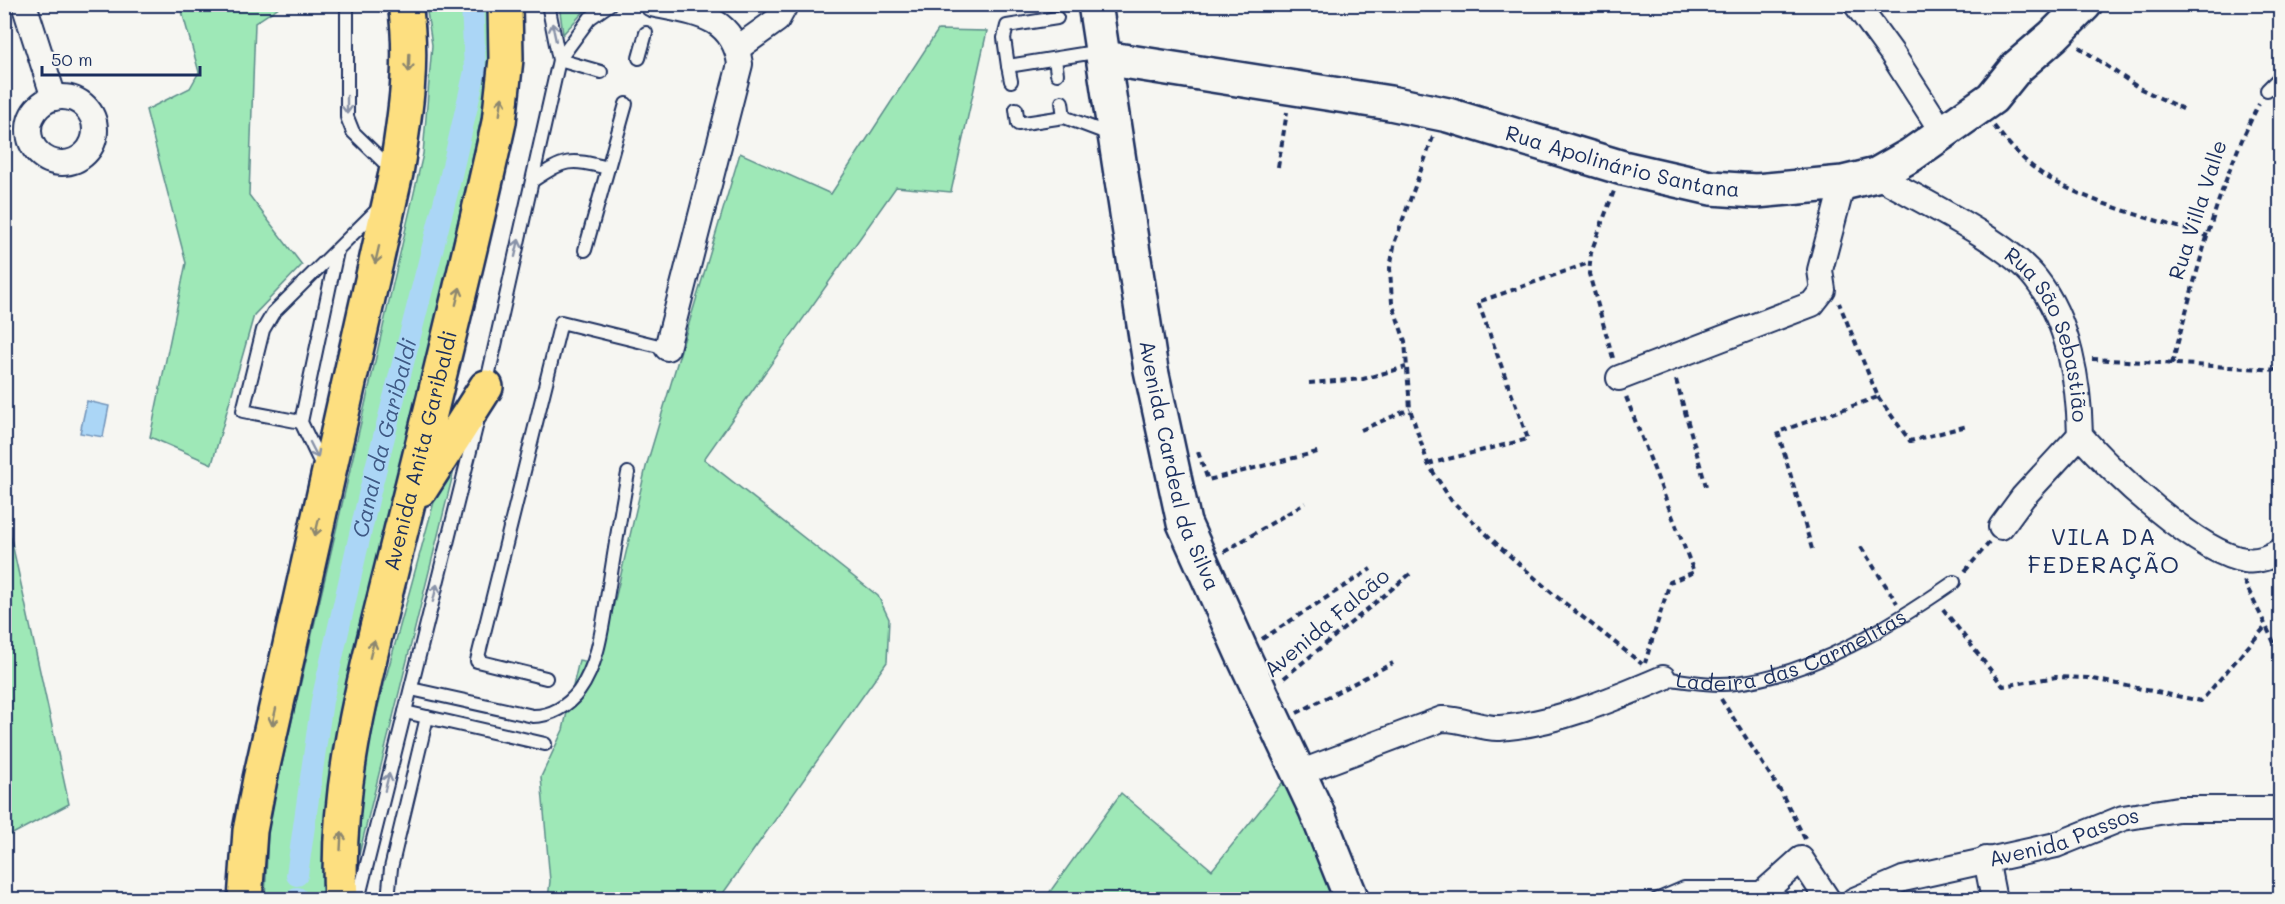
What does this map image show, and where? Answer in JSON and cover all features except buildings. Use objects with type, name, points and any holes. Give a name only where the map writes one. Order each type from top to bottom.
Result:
[{"type":"main road","points":[[245,900],[252,821],[393,184],[408,87],[410,44],[405,4]]},
{"type":"main road","name":"Avenida Anita Garibaldi","points":[[341,900],[341,845],[349,759],[370,658],[499,122],[506,59],[505,4]]},
{"type":"main road","points":[[406,514],[486,387]]},
{"type":"street","points":[[24,4],[54,98]]},
{"type":"street","points":[[652,4],[715,21],[729,32],[738,48],[740,64],[667,348]]},
{"type":"street","points":[[738,48],[777,20],[786,4]]},
{"type":"street","name":"Avenida Cardeal da Silva","points":[[1095,4],[1134,267],[1166,446],[1184,523],[1299,773],[1352,900]]},
{"type":"street","points":[[1856,4],[1891,52],[1943,133]]},
{"type":"street","name":"Rua Apolinário Santana","points":[[1103,54],[1439,113],[1623,168],[1711,188],[1756,191],[1843,183],[1876,175],[1980,108],[1992,98],[2017,66],[2059,31],[2085,4]]},
{"type":"street","name":"Rua São Sebastião","points":[[1876,175],[1993,242],[2023,265],[2046,294],[2070,357],[2080,402],[2080,435],[2118,475],[2185,529],[2232,556],[2260,560],[2280,551]]},
{"type":"street","points":[[1619,378],[1812,304],[1823,290],[1822,261],[1843,183]]},
{"type":"street","points":[[2001,527],[2023,497],[2080,435]]},
{"type":"street","name":"Ladeira das Carmelitas","points":[[1299,773],[1442,719],[1453,718],[1503,728],[1593,707],[1654,672]]},
{"type":"street","name":"Avenida Passos","points":[[1854,900],[1903,879],[2056,845],[2102,825],[2150,813],[2178,809],[2280,809]]},
{"type":"street","points":[[1762,894],[1802,859],[1828,900]]},
{"type":"street","points":[[1986,859],[1994,900]]},
{"type":"lane","points":[[301,422],[243,411],[262,330],[273,313],[337,250],[393,184],[353,132],[347,117],[347,4]]},
{"type":"lane","points":[[358,900],[486,387],[559,60],[548,4]]},
{"type":"lane","points":[[559,60],[590,18],[610,4]]},
{"type":"lane","points":[[1011,81],[1004,38],[1007,26],[1057,18]]},
{"type":"lane","points":[[639,58],[646,33]]},
{"type":"lane","points":[[1008,66],[1103,54]]},
{"type":"lane","points":[[1055,59],[1057,74]]},
{"type":"lane","points":[[559,60],[601,72]]},
{"type":"lane","points":[[2267,90],[2280,77]]},
{"type":"lane","points":[[1062,102],[1064,117]]},
{"type":"lane","points":[[585,250],[626,104]]},
{"type":"lane","points":[[1016,109],[1018,124],[1064,117],[1115,137]]},
{"type":"lane","points":[[532,182],[564,162],[576,160],[608,168]]},
{"type":"lane","points":[[328,477],[301,422],[337,250]]},
{"type":"lane","points":[[546,678],[477,661],[561,322],[667,348]]},
{"type":"lane","points":[[411,689],[533,716],[546,716],[561,708],[578,692],[588,674],[599,640],[628,473]]},
{"type":"lane","name":"Ladeira das Carmelitas","points":[[1654,672],[1711,684],[1735,684],[1789,671],[1879,632],[1954,582]]},
{"type":"lane","points":[[405,712],[545,744]]},
{"type":"lane","points":[[388,900],[391,868],[427,717]]},
{"type":"lane","points":[[1656,900],[1684,888],[1762,894]]},
{"type":"path","points":[[2059,31],[2131,83],[2187,111]]},
{"type":"path","points":[[1278,167],[1291,88]]},
{"type":"path","name":"Rua Villa Valle","points":[[2172,364],[2208,236],[2237,149],[2267,90]]},
{"type":"path","points":[[1980,108],[2015,152],[2047,177],[2087,196],[2208,236]]},
{"type":"path","points":[[1439,113],[1433,138],[1395,241],[1390,267],[1392,303],[1405,341],[1410,409],[1428,464],[1452,500],[1502,549],[1552,593],[1654,672],[1670,582],[1694,572]]},
{"type":"path","points":[[1428,464],[1528,439],[1478,302],[1589,263]]},
{"type":"path","points":[[1823,290],[1837,299],[1878,397],[1910,441],[1967,426]]},
{"type":"path","points":[[2070,357],[2280,370]]},
{"type":"path","points":[[1670,359],[1706,486]]},
{"type":"path","points":[[1309,383],[1363,380],[1406,367]]},
{"type":"path","points":[[1812,549],[1778,432],[1878,397]]},
{"type":"path","points":[[1361,429],[1410,409]]},
{"type":"path","points":[[1208,480],[1321,451]]},
{"type":"path","points":[[1203,565],[1305,503]]},
{"type":"path","points":[[1954,582],[1980,555],[2001,527]]},
{"type":"path","points":[[1861,547],[1905,616]]},
{"type":"path","points":[[2232,556],[2280,655]]},
{"type":"path","points":[[1242,653],[1371,569]]},
{"type":"path","name":"Avenida Falcão","points":[[1269,711],[1410,574]]},
{"type":"path","points":[[1934,596],[2003,686],[2056,677],[2088,678],[2201,701],[2266,626]]},
{"type":"path","points":[[1269,711],[1394,663]]},
{"type":"path","points":[[1711,684],[1781,792],[1808,844],[1802,859]]},
{"type":"green space","points":[[559,4],[590,4],[590,5],[563,34]]},
{"type":"green space","points":[[191,5],[282,5],[255,23],[249,195],[302,265],[254,315],[212,464],[150,437],[186,263],[146,110],[190,88],[199,72],[181,8]]},
{"type":"green space","points":[[426,5],[488,5],[491,39],[488,89],[338,745],[323,899],[265,900],[268,830],[276,790],[423,154],[432,45]]},
{"type":"green space","points":[[938,30],[987,31],[951,192],[896,187],[704,459],[878,596],[889,619],[887,662],[719,899],[548,899],[550,881],[541,777],[563,730],[579,660],[600,664],[646,467],[740,153],[831,194]]},
{"type":"green space","points":[[460,446],[350,891],[363,761],[440,480]]},
{"type":"green space","points":[[5,511],[69,804],[4,838]]},
{"type":"green space","points":[[1286,778],[1333,899],[1044,900],[1121,793],[1212,870]]},
{"type":"water","points":[[87,401],[109,406],[103,437],[80,433]]},
{"type":"waterway","name":"Canal da Garibaldi","points":[[297,875],[322,701],[370,491],[447,192],[475,71],[472,4]]},
{"type":"district","name":"VILA DA FEDERAÇÃO","points":[[2104,551]]}]
